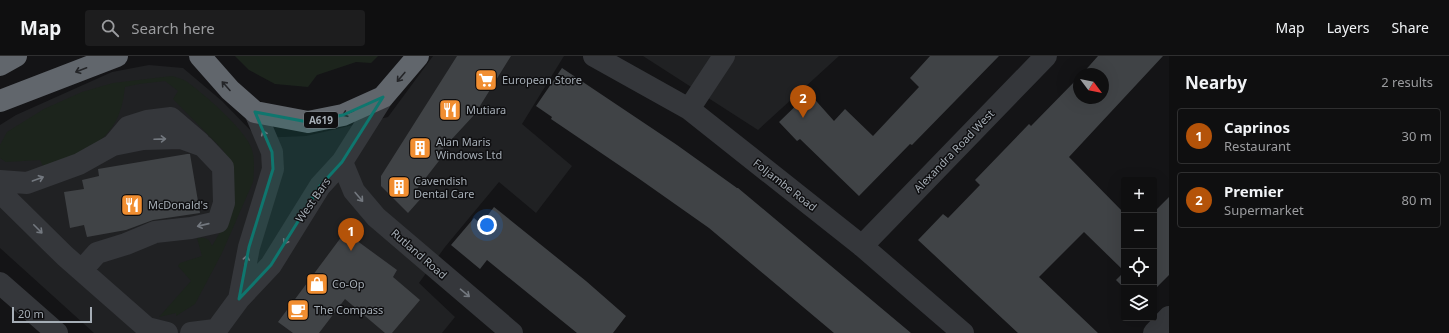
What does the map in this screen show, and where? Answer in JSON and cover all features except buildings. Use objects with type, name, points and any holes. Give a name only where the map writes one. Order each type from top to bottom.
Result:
[{"type":"highway","points":[[0,65],[16,56]]},
{"type":"highway","points":[[0,101],[117,56]]},
{"type":"highway","name":"West Bars","points":[[200,56],[230,90],[255,112],[308,122],[343,115],[383,97],[418,56]]},
{"type":"street","name":"Foljambe Road","points":[[594,56],[689,109],[862,246],[964,333]]},
{"type":"street","points":[[689,109],[724,56]]},
{"type":"street","name":"Alexandra Road West","points":[[862,246],[1046,56]]},
{"type":"street","name":"West Bars","points":[[215,332],[239,299],[271,265],[320,186],[342,162],[383,97]]},
{"type":"street","name":"West Bars","points":[[239,299],[249,246],[273,168],[272,152],[255,112]]},
{"type":"street","points":[[0,181],[27,183],[80,164],[113,145],[128,127],[147,120],[171,118],[203,146],[223,167],[224,203],[218,222],[192,228],[155,232],[97,254],[82,270]]},
{"type":"street","name":"Rutland Road","points":[[342,162],[354,191],[376,217],[512,333]]},
{"type":"street","points":[[0,192],[82,270],[147,328],[167,333]]},
{"type":"street","points":[[0,283],[57,333]]},
{"type":"street","points":[[1154,333],[1169,317]]},
{"type":"street","points":[[191,333],[215,332]]},
{"type":"highlighted area","points":[[383,97],[342,162],[320,186],[271,265],[239,299],[249,247],[273,169],[272,152],[255,112],[308,122],[343,115]]},
{"type":"shaded area","points":[[235,56],[378,56],[371,63],[356,62],[317,75],[308,87],[275,84],[249,70]]},
{"type":"shaded area","points":[[433,56],[564,56],[522,124],[572,166],[536,213],[499,182],[445,247],[419,283],[455,317],[442,333],[94,333],[0,248],[0,125],[16,115],[112,72],[149,65],[183,68],[222,101],[258,138],[306,136],[388,117]]},
{"type":"shaded area","points":[[643,56],[839,56],[758,130]]},
{"type":"shaded area","points":[[172,76],[186,81],[193,86],[234,123],[249,142],[254,158],[254,170],[253,182],[222,253],[195,304],[176,316],[176,313],[159,317],[191,281],[178,266],[180,263],[202,256],[197,238],[210,241],[212,246],[222,229],[229,161],[223,150],[173,99],[178,91],[165,81],[125,87],[122,106],[116,121],[101,140],[68,159],[44,168],[40,160],[6,162],[0,158],[0,145],[7,132],[44,109],[82,92],[113,83]]},
{"type":"place","name":"European Store","points":[[486,80]]},
{"type":"place","name":"Mutiara","points":[[450,110]]},
{"type":"place","name":"Premier","points":[[803,118]]},
{"type":"place","name":"Alan Maris Windows Ltd","points":[[420,148]]},
{"type":"place","name":"Cavendish Dental Care","points":[[399,187]]},
{"type":"place","name":"McDonald's","points":[[132,205]]},
{"type":"place","name":"Caprinos","points":[[351,251]]},
{"type":"place","name":"Co-Op","points":[[317,284]]},
{"type":"place","name":"The Compass","points":[[298,310]]}]
